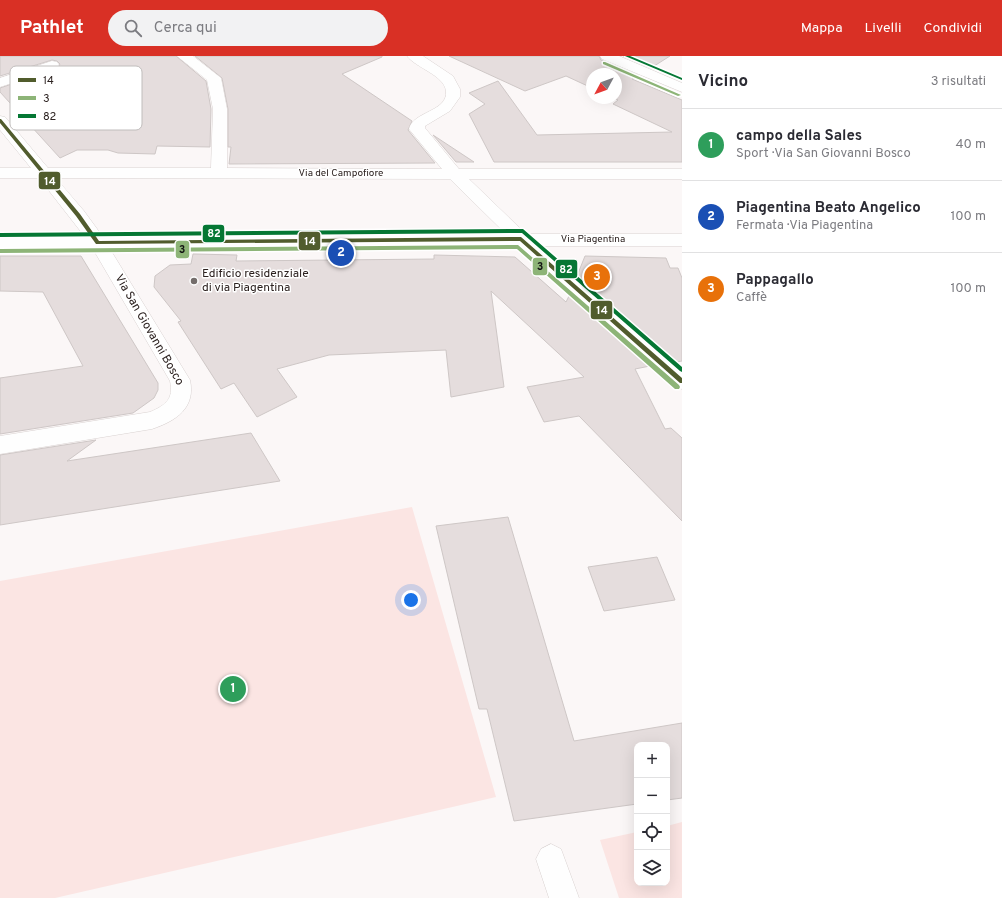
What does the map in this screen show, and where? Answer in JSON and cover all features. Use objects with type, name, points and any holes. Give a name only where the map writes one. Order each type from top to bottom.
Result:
[{"type":"street","points":[[184,56],[214,78],[220,109],[219,173]]},
{"type":"street","points":[[414,56],[448,79],[453,89],[454,97],[445,108],[418,124],[417,129],[455,174],[521,239],[682,382]]},
{"type":"street","points":[[607,56],[682,88]]},
{"type":"street","points":[[668,82],[682,70]]},
{"type":"street","points":[[0,83],[10,80]]},
{"type":"street","name":"Via San Giovanni Bosco","points":[[0,445],[146,422],[168,412],[180,399],[182,389],[180,380],[98,243],[80,218],[43,173],[3,129]]},
{"type":"street","name":"Via del Campofiore","points":[[0,173],[682,174]]},
{"type":"street","name":"Via Piagentina","points":[[0,243],[521,239],[682,240]]},
{"type":"street","points":[[551,859],[564,898]]},
{"type":"shaded area","points":[[412,507],[496,797],[55,898],[0,898],[0,581]]},
{"type":"shaded area","points":[[682,822],[682,898],[619,898],[600,840],[634,833],[634,886],[670,886],[670,825]]},
{"type":"building","points":[[0,56],[176,56],[206,81],[211,109],[210,147],[157,146],[155,154],[118,153],[108,150],[77,150],[60,158],[35,130],[142,130],[142,66],[59,66],[60,64],[57,61],[52,60],[32,66],[10,66],[10,73],[0,76]]},
{"type":"building","points":[[195,56],[382,56],[342,74],[412,121],[408,130],[435,163],[229,164],[231,147],[228,147],[228,109],[222,78]]},
{"type":"building","points":[[449,56],[599,56],[601,60],[621,68],[586,68],[586,85],[566,76],[525,91]]},
{"type":"building","points":[[623,56],[670,56],[651,68]]},
{"type":"building","points":[[622,69],[638,75],[632,79],[682,100],[682,162],[494,162],[469,114],[485,104],[469,93],[498,81],[537,135],[672,132],[613,104],[622,104]]},
{"type":"building","points":[[10,85],[10,103],[0,92],[0,88]]},
{"type":"building","points":[[433,135],[474,162],[456,162]]},
{"type":"building","points":[[193,254],[237,255],[236,261],[434,259],[434,255],[515,257],[566,302],[570,294],[650,366],[635,369],[665,429],[671,428],[682,438],[682,521],[579,416],[544,422],[527,387],[584,377],[491,291],[504,387],[451,397],[446,350],[329,355],[277,369],[297,397],[257,417],[234,383],[221,389],[178,322],[181,321],[154,287],[155,276],[170,265],[191,264]]},
{"type":"building","points":[[0,256],[81,256],[158,383],[158,390],[154,398],[133,413],[0,434],[0,378],[83,366],[43,292],[0,291]]},
{"type":"building","points":[[585,256],[666,258],[670,268],[678,268],[682,278],[682,361],[676,362],[577,276]]},
{"type":"building","points":[[251,433],[280,481],[0,525],[0,455],[96,440],[67,461]]},
{"type":"building","points":[[508,517],[574,741],[682,723],[682,798],[670,800],[670,742],[634,742],[634,804],[514,821],[487,709],[479,709],[436,526]]},
{"type":"building","points":[[657,557],[675,600],[604,611],[588,567]]},
{"type":"transit line","name":"82","points":[[627,56],[682,79]]},
{"type":"transit line","name":"3","points":[[604,63],[679,95]]},
{"type":"transit line","name":"14","points":[[0,120],[78,215],[98,243]]},
{"type":"transit line","name":"82","points":[[0,235],[523,231],[682,370]]},
{"type":"transit line","name":"14","points":[[521,239],[682,381]]},
{"type":"transit line","name":"14","points":[[98,243],[521,239]]},
{"type":"transit line","name":"3","points":[[0,251],[518,247],[677,387]]},
{"type":"place","name":"Piagentina Beato Angelico","points":[[341,253]]},
{"type":"place","name":"Pappagallo","points":[[597,277]]},
{"type":"place","name":"Edificio residenziale di via Piagentina","points":[[194,281]]},
{"type":"place","name":"campo della Sales","points":[[233,689]]}]
